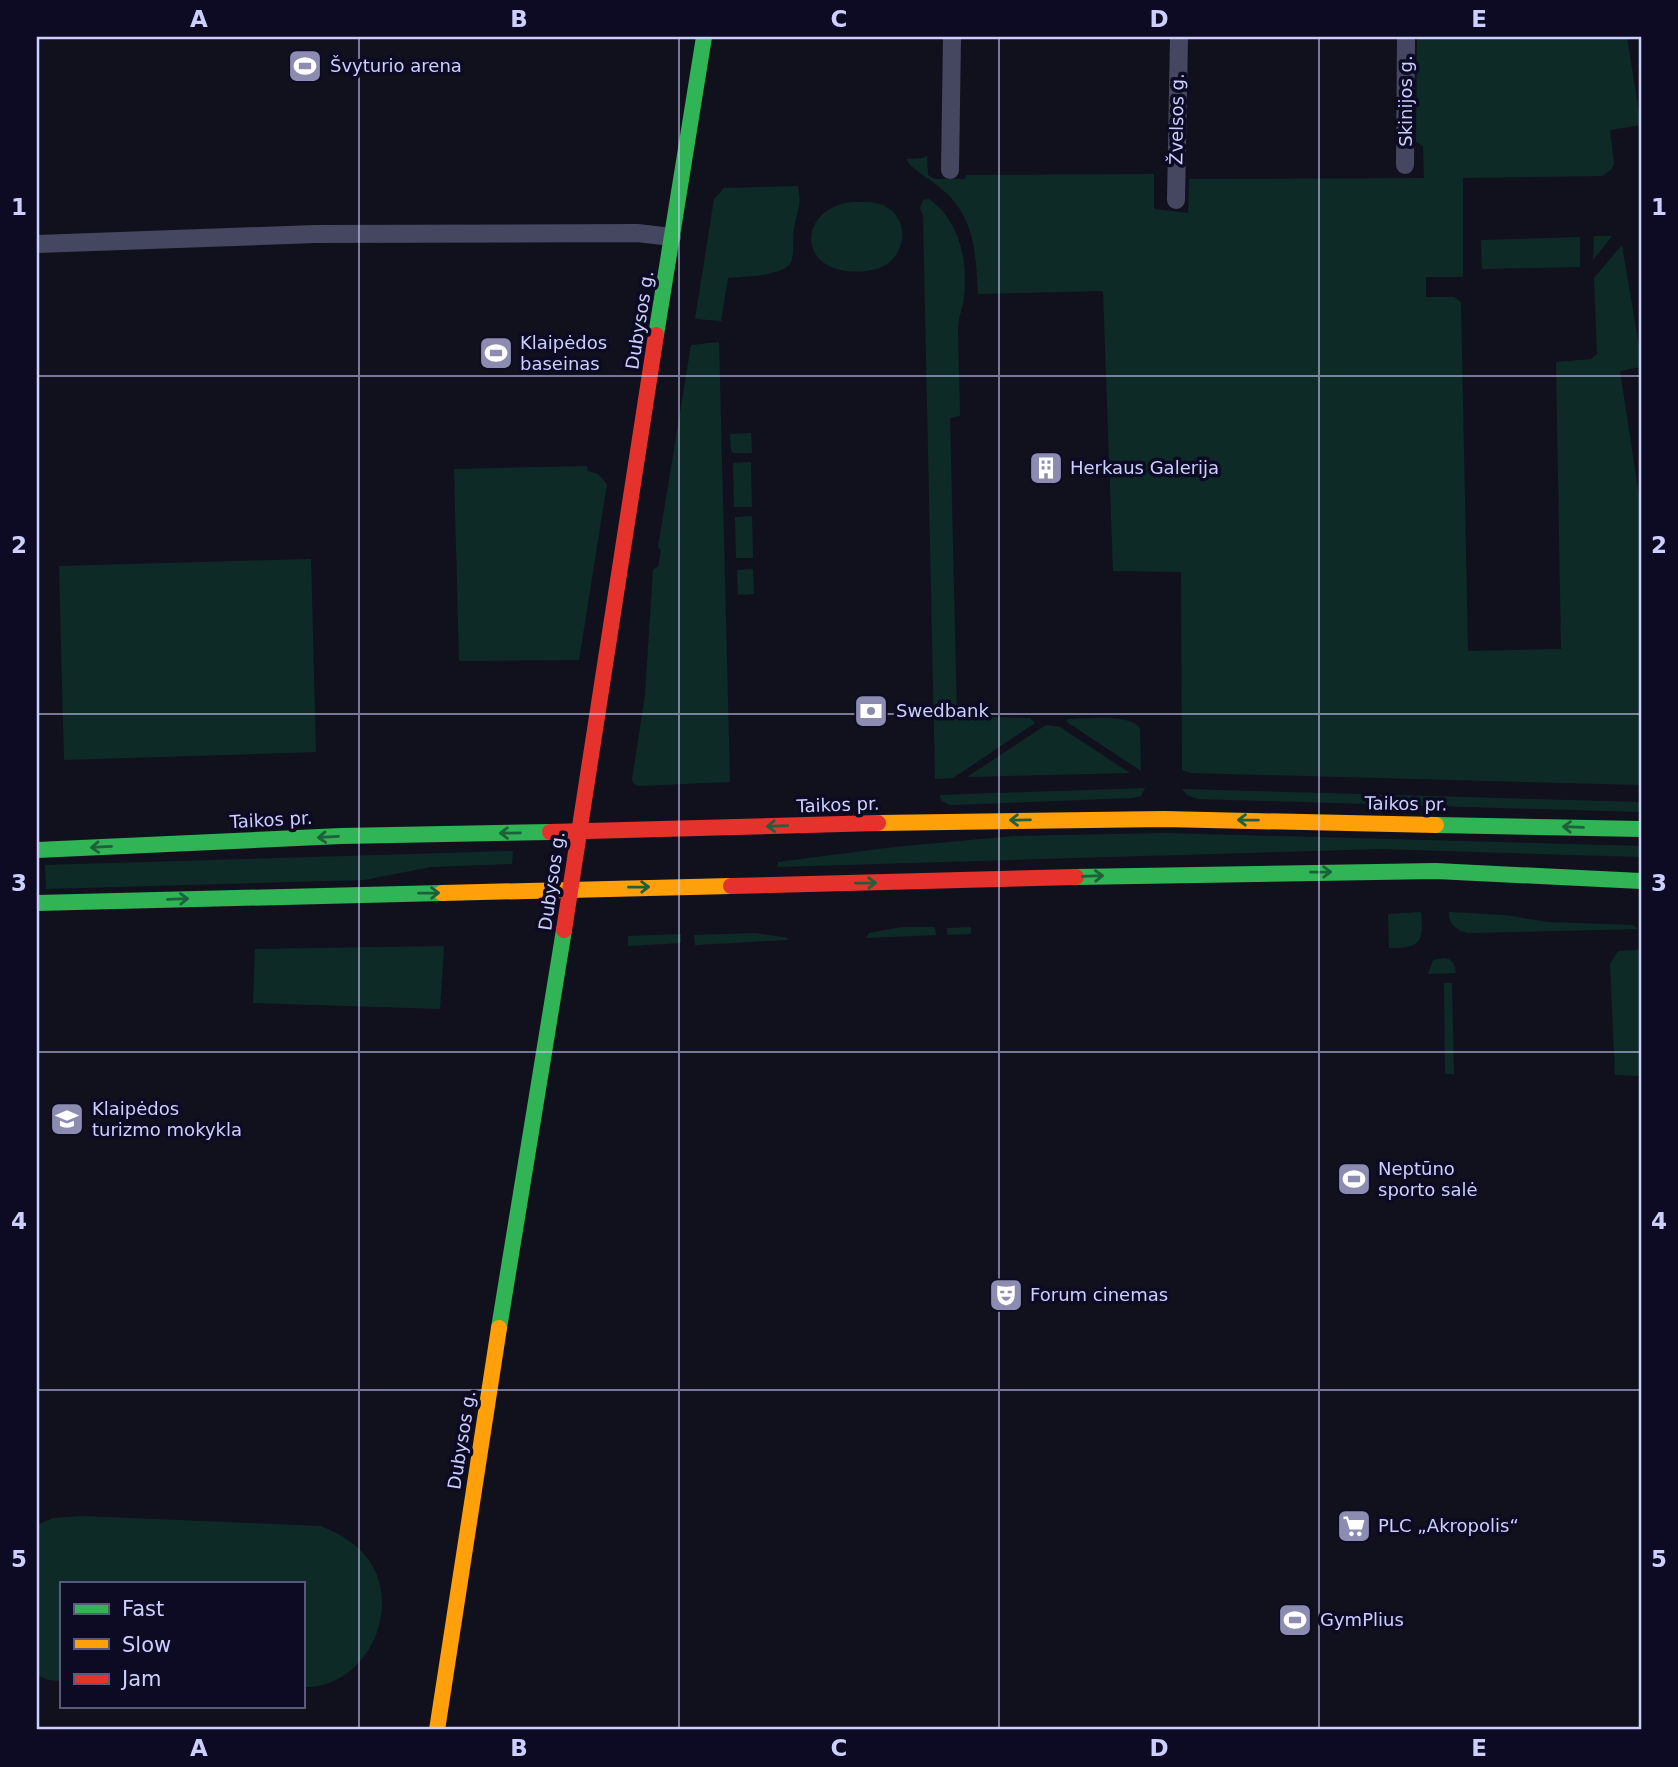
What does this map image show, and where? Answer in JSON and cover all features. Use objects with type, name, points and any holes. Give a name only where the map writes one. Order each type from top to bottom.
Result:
[{"type":"main road","name":"Dubysos g.","points":[[437,1730],[704,37]]},
{"type":"main road","name":"Taikos pr.","points":[[37,850],[341,836],[925,822],[1164,819],[1641,829]]},
{"type":"main road","points":[[37,903],[1163,874],[1436,871],[1641,881]]},
{"type":"street","points":[[950,170],[951,37]]},
{"type":"street","name":"Žvelsos g.","points":[[1176,201],[1178,37]]},
{"type":"street","name":"Skinijos g.","points":[[1405,165],[1406,37]]},
{"type":"street","points":[[37,244],[315,234],[636,233],[673,237]]},
{"type":"green space","points":[[1417,37],[1627,37],[1641,125],[1610,130],[1614,164],[1612,169],[1602,176],[1463,178],[1463,277],[1426,277],[1426,297],[1454,297],[1461,302],[1468,651],[1561,649],[1556,362],[1591,359],[1597,354],[1594,278],[1622,245],[1641,358],[1641,367],[1620,371],[1641,509],[1641,785],[1191,773],[1182,770],[1181,572],[1113,571],[1103,291],[978,294],[973,245],[961,210],[949,195],[911,166],[906,159],[927,156],[928,175],[934,179],[965,179],[966,175],[1154,174],[1154,209],[1188,213],[1189,179],[1424,178],[1423,146],[1416,142]]},
{"type":"green space","points":[[798,186],[799,204],[791,262],[780,271],[728,278],[721,321],[695,319],[714,199],[724,188]]},
{"type":"green space","points":[[929,199],[940,208],[955,230],[965,270],[964,297],[958,329],[960,416],[950,418],[957,716],[1030,718],[1035,723],[953,778],[935,779],[923,216],[920,208],[923,200]]},
{"type":"green space","points":[[853,202],[881,204],[894,213],[900,222],[902,232],[898,252],[883,267],[847,271],[828,266],[817,256],[812,243],[813,229],[820,217],[834,207]]},
{"type":"green space","points":[[1594,236],[1612,236],[1593,260]]},
{"type":"green space","points":[[1580,237],[1580,267],[1482,269],[1481,240]]},
{"type":"green space","points":[[719,342],[730,782],[638,786],[632,779],[645,695],[653,569],[658,567],[661,550],[658,547],[691,345]]},
{"type":"green space","points":[[751,433],[752,453],[733,453],[730,434]]},
{"type":"green space","points":[[751,462],[752,507],[734,507],[733,463]]},
{"type":"green space","points":[[587,466],[588,471],[598,474],[607,484],[579,660],[459,661],[454,469]]},
{"type":"green space","points":[[752,516],[753,558],[736,558],[735,517]]},
{"type":"green space","points":[[311,559],[316,752],[64,760],[59,566]]},
{"type":"green space","points":[[753,569],[754,594],[738,595],[737,570]]},
{"type":"green space","points":[[1107,718],[1134,723],[1140,728],[1141,771],[1067,722],[1068,719]]},
{"type":"green space","points":[[1046,725],[1060,727],[1130,773],[967,777]]},
{"type":"green space","points":[[1145,788],[1141,796],[1132,798],[950,805],[942,801],[939,795]]},
{"type":"green space","points":[[1182,789],[1641,802],[1641,812],[1198,799],[1187,795]]},
{"type":"green space","points":[[1165,833],[1641,846],[1641,857],[1379,849],[778,867],[778,862],[894,847],[1014,836]]},
{"type":"green space","points":[[513,851],[512,864],[431,867],[364,880],[46,889],[45,865]]},
{"type":"green space","points":[[1421,912],[1422,930],[1418,941],[1408,947],[1389,948],[1388,914]]},
{"type":"green space","points":[[1449,912],[1505,915],[1547,922],[1633,925],[1638,929],[1468,933],[1454,926]]},
{"type":"green space","points":[[901,927],[935,927],[936,935],[866,938],[869,933]]},
{"type":"green space","points":[[971,927],[971,934],[947,935],[947,928]]},
{"type":"green space","points":[[755,933],[788,938],[695,945],[694,935]]},
{"type":"green space","points":[[681,934],[681,943],[628,946],[628,936]]},
{"type":"green space","points":[[444,946],[440,1009],[253,1003],[255,949]]},
{"type":"green space","points":[[1639,950],[1641,1076],[1615,1075],[1610,964],[1618,951]]},
{"type":"green space","points":[[1445,958],[1453,963],[1456,973],[1428,974],[1433,960]]},
{"type":"green space","points":[[1444,983],[1452,983],[1454,1074],[1445,1074]]},
{"type":"green space","points":[[83,1516],[321,1526],[350,1541],[372,1565],[380,1585],[382,1605],[379,1626],[371,1646],[359,1662],[343,1676],[324,1684],[304,1687],[304,1582],[60,1582],[60,1681],[48,1680],[37,1675],[37,1525],[53,1518]]},
{"type":"traffic: fast","points":[[656,335],[704,37]]},
{"type":"traffic: fast","points":[[1436,825],[1641,829]]},
{"type":"traffic: fast","points":[[37,850],[341,836],[550,832]]},
{"type":"traffic: fast","points":[[1076,877],[1436,871],[1641,881]]},
{"type":"traffic: fast","points":[[37,903],[442,893]]},
{"type":"traffic: fast","points":[[499,1328],[564,930]]},
{"type":"traffic: slow","points":[[878,823],[1164,819],[1436,825]]},
{"type":"traffic: slow","points":[[442,893],[731,886]]},
{"type":"traffic: slow","points":[[437,1730],[499,1328]]},
{"type":"traffic: jam","points":[[564,930],[656,335]]},
{"type":"traffic: jam","points":[[550,832],[878,823]]},
{"type":"traffic: jam","points":[[731,886],[1076,877]]},
{"type":"place","name":"Švyturio arena","points":[[305,66]]},
{"type":"place","name":"Klaipėdos baseinas","points":[[496,353]]},
{"type":"place","name":"Herkaus Galerija","points":[[1046,468]]},
{"type":"place","name":"Swedbank","points":[[871,711]]},
{"type":"place","name":"Klaipėdos turizmo mokykla","points":[[67,1119]]},
{"type":"place","name":"Neptūno sporto salė","points":[[1354,1179]]},
{"type":"place","name":"Forum cinemas","points":[[1006,1295]]},
{"type":"place","name":"PLC „Akropolis“","points":[[1354,1526]]},
{"type":"place","name":"GymPlius","points":[[1295,1620]]}]
